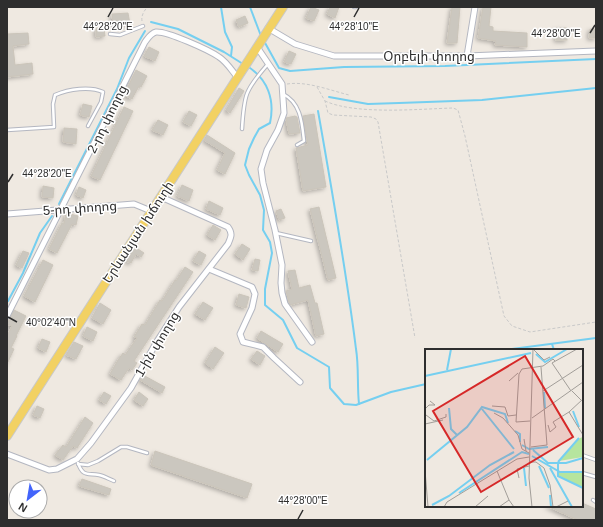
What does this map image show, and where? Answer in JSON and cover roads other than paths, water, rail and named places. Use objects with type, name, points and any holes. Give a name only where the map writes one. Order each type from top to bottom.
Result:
[{"type":"main road","name":"Երևանյան խճուղի","points":[[7,436],[238,78],[268,28],[283,7]]},
{"type":"street","points":[[467,56],[475,7]]},
{"type":"street","name":"Օրբելի փողոց","points":[[268,28],[295,44],[334,56],[467,56],[596,51]]},
{"type":"street","name":"2-րդ փողոց","points":[[7,316],[9,308],[61,210],[145,42],[152,34],[156,32],[174,36],[219,57],[229,66],[238,78]]},
{"type":"street","points":[[257,47],[282,84],[284,113],[278,130],[267,150],[261,170],[262,183],[276,233],[282,265],[281,284],[285,304],[312,342]]},
{"type":"street","name":"1-ին փողոց","points":[[7,454],[49,470],[78,462],[131,388],[156,343],[179,307],[228,244],[232,235],[228,227],[161,197]]},
{"type":"street","name":"5-րդ փողոց","points":[[7,214],[134,204],[151,211]]},
{"type":"street","points":[[209,269],[252,287],[256,294],[252,308],[240,334],[243,342],[263,347],[300,382]]},
{"type":"lane","points":[[110,34],[120,35],[143,26]]},
{"type":"lane","points":[[242,129],[245,96],[248,87],[268,63]]},
{"type":"lane","points":[[7,130],[54,126],[53,104],[55,95],[63,92],[95,89],[103,92],[101,102],[88,126]]},
{"type":"lane","points":[[283,94],[291,99],[300,111],[304,141],[297,145]]},
{"type":"lane","points":[[276,233],[311,241]]},
{"type":"lane","points":[[78,462],[88,465],[98,461],[121,447],[127,447],[147,453]]},
{"type":"lane","points":[[583,455],[596,460]]},
{"type":"lane","points":[[78,462],[81,470],[85,474],[99,475],[114,481]]},
{"type":"lane","points":[[583,473],[596,478]]},
{"type":"waterway","points":[[221,7],[225,32],[232,47],[231,56]]},
{"type":"waterway","points":[[250,7],[261,36]]},
{"type":"waterway","points":[[151,22],[178,29],[224,52],[243,64]]},
{"type":"waterway","points":[[59,204],[117,89],[129,58],[145,31]]},
{"type":"waterway","points":[[264,41],[279,68],[290,71],[344,67],[445,66],[596,59]]},
{"type":"waterway","points":[[247,66],[254,71],[265,84],[271,106],[270,123],[259,129],[249,149],[245,165],[260,195],[264,210],[263,230],[270,242],[272,253],[265,289],[265,305],[283,320],[297,348],[329,367],[330,388],[344,404],[356,405],[391,392],[425,384]]},
{"type":"waterway","points":[[329,97],[368,104],[399,103],[482,100],[596,88]]},
{"type":"waterway","points":[[318,111],[352,319],[357,356],[359,404]]},
{"type":"waterway","points":[[8,301],[23,273],[40,233],[52,216]]},
{"type":"waterway","points":[[512,349],[596,338]]},
{"type":"waterway","points":[[552,344],[554,349]]}]
